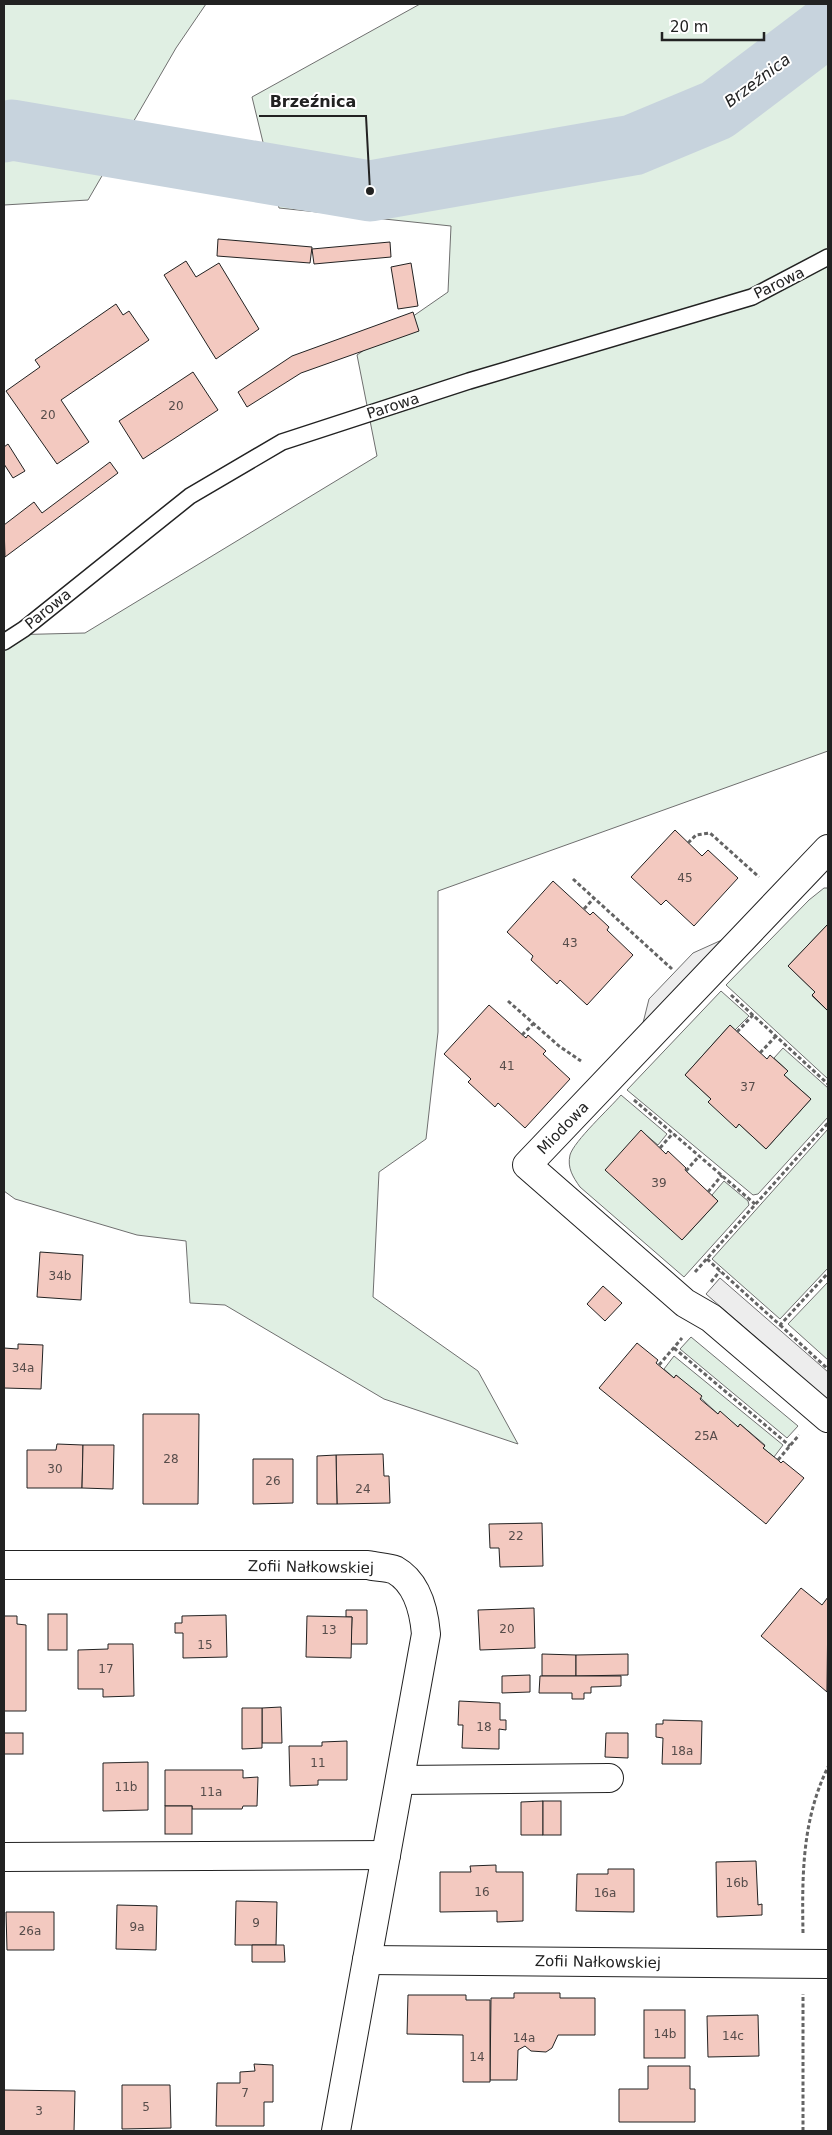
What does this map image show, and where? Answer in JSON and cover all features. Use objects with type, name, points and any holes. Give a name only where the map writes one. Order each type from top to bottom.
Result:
[{"type":"street","name":"Miodowa","points":[[828,849],[694,989],[619,1088],[527,1165],[685,1303],[711,1318],[828,1418]]},
{"type":"street","name":"Zofii Nałkowskiej","points":[[4,1565],[368,1565],[394,1570],[414,1588],[424,1610],[426,1634],[336,2131]]},
{"type":"street","points":[[400,1780],[609,1778]]},
{"type":"street","points":[[4,1857],[386,1855]]},
{"type":"street","name":"Zofii Nałkowskiej","points":[[367,1960],[828,1964]]},
{"type":"lane","name":"Parowa","points":[[4,642],[32,622],[190,496],[282,442],[469,381],[752,297],[828,257]]},
{"type":"path","points":[[688,843],[696,835],[710,833],[782,898]]},
{"type":"path","points":[[573,880],[694,989]]},
{"type":"path","points":[[584,909],[594,898]]},
{"type":"path","points":[[726,991],[828,1084]]},
{"type":"path","points":[[508,1001],[559,1046],[596,1069],[755,1204]]},
{"type":"path","points":[[737,1032],[753,1015]]},
{"type":"path","points":[[522,1035],[533,1024]]},
{"type":"path","points":[[760,1053],[776,1036]]},
{"type":"path","points":[[675,1294],[828,1124]]},
{"type":"path","points":[[660,1148],[673,1133]]},
{"type":"path","points":[[686,1171],[699,1156]]},
{"type":"path","points":[[708,1192],[722,1176]]},
{"type":"path","points":[[707,1259],[828,1368]]},
{"type":"path","points":[[710,1283],[720,1271]]},
{"type":"path","points":[[780,1325],[828,1273]]},
{"type":"path","points":[[674,1348],[790,1446]]},
{"type":"path","points":[[778,1460],[800,1433]]},
{"type":"green space","points":[[4,4],[206,4],[176,48],[88,200],[4,205]]},
{"type":"green space","points":[[420,4],[828,4],[828,751],[438,891],[438,1032],[426,1139],[379,1172],[373,1297],[478,1371],[518,1444],[384,1399],[225,1305],[190,1303],[186,1241],[137,1235],[15,1199],[4,1191],[4,635],[85,633],[377,456],[357,355],[448,292],[451,226],[279,208],[252,97]]},
{"type":"green space","points":[[824,888],[828,888],[828,924],[788,966],[815,992],[812,996],[828,1011],[828,1079],[726,985],[809,900]]},
{"type":"green space","points":[[721,991],[749,1016],[735,1030],[730,1025],[685,1075],[711,1099],[736,1128],[739,1124],[766,1149],[811,1099],[784,1075],[788,1071],[774,1058],[783,1048],[828,1088],[828,1117],[758,1194],[753,1195],[627,1090]]},
{"type":"green space","points":[[621,1095],[667,1134],[658,1145],[641,1131],[682,1240],[718,1201],[712,1195],[724,1181],[748,1201],[749,1205],[684,1277],[580,1187],[571,1172],[569,1160],[573,1149],[585,1133]]},
{"type":"green space","points":[[828,1129],[828,1268],[780,1319],[712,1259]]},
{"type":"green space","points":[[828,1282],[828,1360],[788,1324]]},
{"type":"green space","points":[[691,1337],[798,1426],[787,1438],[680,1349]]},
{"type":"green space","points":[[674,1356],[783,1445],[774,1457],[763,1448],[765,1445],[740,1424],[738,1427],[720,1412],[718,1414],[676,1375],[674,1378],[664,1369]]},
{"type":"shaded area","points":[[724,939],[642,1027],[649,999],[693,953]]},
{"type":"shaded area","points":[[720,1278],[828,1372],[828,1400],[706,1294]]},
{"type":"building","points":[[218,239],[312,247],[310,263],[217,256]]},
{"type":"building","points":[[390,242],[391,257],[314,264],[312,249]]},
{"type":"building","points":[[186,261],[196,277],[219,263],[259,329],[216,359],[164,275]]},
{"type":"building","points":[[411,263],[418,306],[398,309],[391,267]]},
{"type":"building","points":[[116,304],[123,315],[129,311],[149,340],[61,400],[89,442],[57,464],[6,391],[40,367],[35,360]]},
{"type":"building","points":[[413,312],[419,331],[301,373],[247,407],[238,392],[292,356]]},
{"type":"building","points":[[193,372],[218,410],[143,459],[119,421]]},
{"type":"building","points":[[8,444],[25,471],[13,478],[4,464],[4,447]]},
{"type":"building","points":[[110,462],[118,473],[5,557],[4,525],[34,502],[42,513]]},
{"type":"building","points":[[675,830],[702,856],[708,850],[738,878],[694,926],[666,900],[661,905],[631,877]]},
{"type":"building","points":[[553,881],[590,915],[593,912],[609,927],[607,930],[633,955],[587,1005],[560,980],[557,984],[531,960],[533,956],[507,932]]},
{"type":"building","points":[[828,924],[828,1011],[812,995],[815,992],[788,966]]},
{"type":"building","points":[[489,1005],[526,1038],[528,1035],[546,1051],[543,1054],[570,1079],[525,1128],[498,1103],[495,1107],[468,1082],[471,1079],[444,1054]]},
{"type":"building","points":[[730,1025],[767,1059],[770,1055],[788,1071],[784,1075],[811,1099],[766,1149],[739,1124],[736,1128],[708,1102],[711,1099],[685,1075]]},
{"type":"building","points":[[641,1130],[666,1154],[668,1151],[718,1201],[682,1240],[605,1170]]},
{"type":"building","points":[[40,1252],[83,1255],[81,1300],[37,1297]]},
{"type":"building","points":[[603,1286],[622,1303],[605,1321],[587,1304]]},
{"type":"building","points":[[637,1343],[658,1360],[656,1363],[674,1378],[676,1375],[702,1396],[700,1399],[718,1414],[720,1411],[738,1427],[740,1424],[765,1446],[763,1448],[804,1478],[766,1524],[599,1388]]},
{"type":"building","points":[[18,1344],[43,1345],[41,1389],[4,1388],[4,1348],[18,1349]]},
{"type":"building","points":[[143,1414],[199,1414],[198,1504],[143,1504]]},
{"type":"building","points":[[57,1444],[83,1445],[82,1488],[27,1488],[27,1450],[56,1450]]},
{"type":"building","points":[[83,1445],[114,1445],[113,1489],[82,1488]]},
{"type":"building","points":[[383,1454],[384,1476],[389,1476],[390,1503],[337,1504],[336,1455]]},
{"type":"building","points":[[336,1455],[337,1504],[317,1504],[317,1456]]},
{"type":"building","points":[[253,1459],[293,1459],[293,1503],[253,1504]]},
{"type":"building","points":[[542,1523],[543,1566],[500,1567],[499,1548],[490,1548],[489,1524]]},
{"type":"building","points":[[801,1588],[822,1605],[828,1597],[827,1692],[761,1636]]},
{"type":"building","points":[[534,1608],[535,1648],[480,1650],[478,1610]]},
{"type":"building","points":[[346,1610],[367,1610],[367,1644],[351,1644],[352,1617],[346,1617]]},
{"type":"building","points":[[48,1614],[67,1614],[67,1650],[48,1650]]},
{"type":"building","points":[[226,1615],[227,1657],[183,1658],[183,1633],[175,1633],[175,1623],[182,1623],[182,1616]]},
{"type":"building","points":[[4,1616],[17,1616],[17,1624],[26,1625],[26,1711],[4,1711]]},
{"type":"building","points":[[307,1616],[352,1617],[351,1658],[306,1657]]},
{"type":"building","points":[[108,1644],[133,1644],[134,1696],[103,1697],[103,1689],[78,1689],[78,1650],[108,1649]]},
{"type":"building","points":[[542,1654],[576,1655],[576,1676],[542,1676]]},
{"type":"building","points":[[628,1654],[628,1675],[576,1676],[576,1655]]},
{"type":"building","points":[[530,1675],[530,1692],[502,1693],[502,1676]]},
{"type":"building","points":[[540,1676],[621,1676],[621,1686],[591,1687],[591,1693],[584,1693],[584,1699],[572,1699],[572,1693],[539,1693]]},
{"type":"building","points":[[459,1701],[500,1703],[500,1720],[506,1720],[506,1730],[499,1729],[499,1749],[462,1748],[463,1725],[458,1725]]},
{"type":"building","points":[[281,1707],[282,1743],[262,1743],[262,1708]]},
{"type":"building","points":[[242,1708],[262,1708],[262,1748],[242,1749]]},
{"type":"building","points":[[663,1720],[702,1721],[701,1764],[662,1764],[663,1738],[656,1737],[656,1724],[663,1724]]},
{"type":"building","points":[[4,1733],[23,1733],[23,1754],[4,1754]]},
{"type":"building","points":[[606,1733],[628,1733],[628,1758],[605,1757]]},
{"type":"building","points":[[347,1741],[347,1780],[318,1780],[318,1785],[290,1786],[289,1746],[322,1746],[322,1742]]},
{"type":"building","points":[[148,1762],[148,1810],[103,1811],[103,1763]]},
{"type":"building","points":[[165,1770],[243,1770],[243,1778],[258,1777],[257,1806],[243,1806],[242,1809],[192,1809],[192,1806],[165,1806]]},
{"type":"building","points":[[543,1801],[543,1835],[521,1835],[521,1802]]},
{"type":"building","points":[[543,1801],[561,1801],[561,1835],[543,1835]]},
{"type":"building","points":[[165,1806],[192,1806],[192,1834],[165,1834]]},
{"type":"building","points":[[756,1861],[758,1905],[762,1904],[762,1915],[717,1917],[716,1862]]},
{"type":"building","points":[[496,1865],[496,1872],[523,1872],[523,1921],[497,1922],[497,1911],[440,1912],[440,1872],[471,1872],[470,1866]]},
{"type":"building","points":[[608,1869],[634,1869],[634,1912],[576,1911],[577,1874],[608,1874]]},
{"type":"building","points":[[236,1901],[277,1902],[276,1945],[235,1945]]},
{"type":"building","points":[[117,1905],[157,1906],[156,1950],[116,1949]]},
{"type":"building","points":[[6,1912],[54,1912],[54,1950],[7,1950]]},
{"type":"building","points":[[252,1945],[284,1945],[285,1962],[252,1962]]},
{"type":"building","points":[[514,1993],[560,1993],[560,1998],[595,1998],[595,2035],[558,2035],[552,2048],[546,2052],[531,2051],[525,2046],[518,2050],[517,2080],[490,2080],[491,1998],[514,1998]]},
{"type":"building","points":[[408,1995],[466,1995],[466,2000],[490,2000],[490,2082],[463,2082],[463,2035],[407,2034]]},
{"type":"building","points":[[644,2010],[685,2010],[685,2058],[644,2058]]},
{"type":"building","points":[[758,2015],[759,2056],[708,2057],[707,2016]]},
{"type":"building","points":[[254,2064],[273,2065],[273,2102],[264,2102],[264,2126],[216,2126],[217,2083],[240,2083],[240,2072],[255,2071]]},
{"type":"building","points":[[648,2066],[690,2066],[690,2089],[695,2089],[695,2122],[619,2122],[619,2089],[648,2089]]},
{"type":"building","points":[[122,2085],[170,2085],[171,2128],[122,2129]]},
{"type":"building","points":[[4,2090],[75,2091],[74,2131],[4,2131]]},
{"type":"waterway","name":"Brzeźnica","points":[[4,132],[12,130],[370,191],[633,145],[717,110],[828,26]]},
{"type":"place","name":"Brzeźnica","points":[[370,191]]}]
